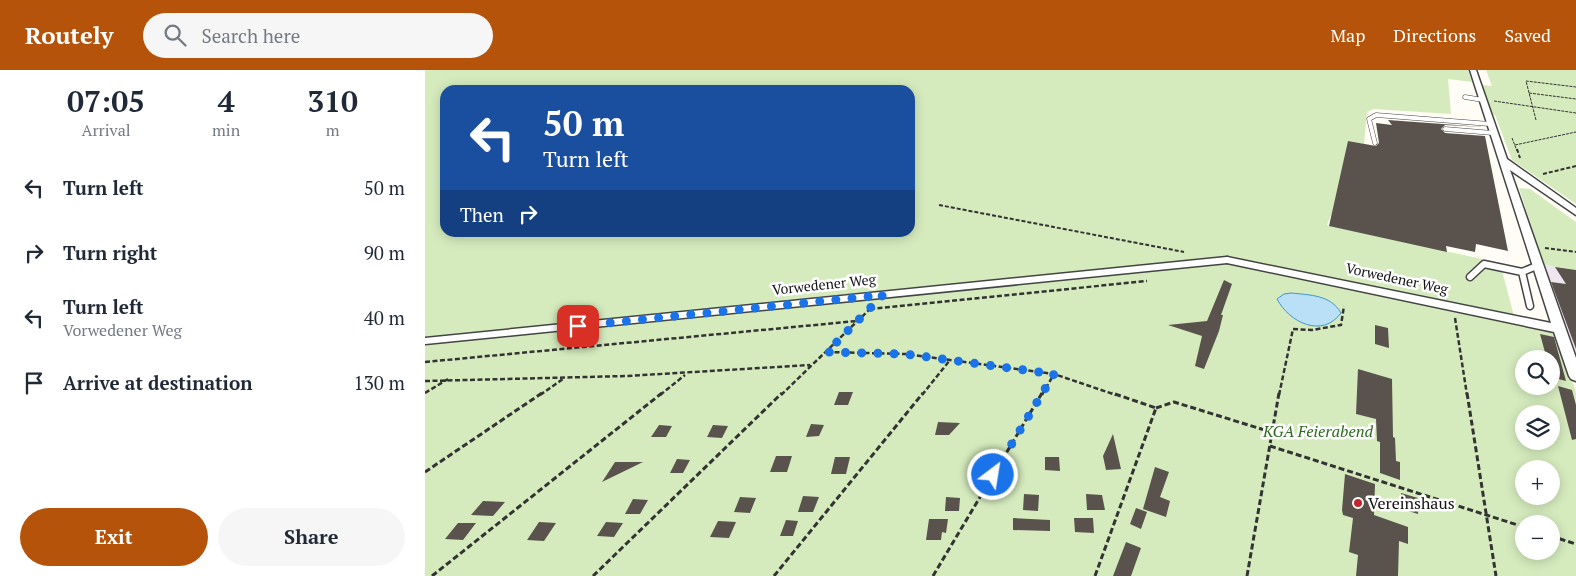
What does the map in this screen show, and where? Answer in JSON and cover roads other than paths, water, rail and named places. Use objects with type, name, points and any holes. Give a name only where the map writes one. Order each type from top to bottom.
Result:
[{"type":"street","points":[[1473,70],[1576,376]]},
{"type":"street","points":[[1502,159],[1509,166],[1576,212]]},
{"type":"street","name":"Vorwedener Weg","points":[[1227,260],[1559,329]]},
{"type":"lane","points":[[1465,97],[1483,99]]},
{"type":"lane","points":[[1375,144],[1369,119],[1376,115],[1490,124]]},
{"type":"lane","points":[[1445,129],[1493,133]]},
{"type":"lane","name":"Vorwedener Weg","points":[[425,341],[1227,260]]},
{"type":"lane","points":[[1470,278],[1483,264],[1522,272],[1539,265]]},
{"type":"lane","points":[[1522,272],[1530,306]]},
{"type":"water","points":[[1284,294],[1313,295],[1326,299],[1337,307],[1341,313],[1333,321],[1325,325],[1306,324],[1289,315],[1277,299]]},
{"type":"place","name":"Vereinshaus","points":[[1358,503]]},
{"type":"park label","name":"KGA Feierabend","points":[[1318,431]]}]
